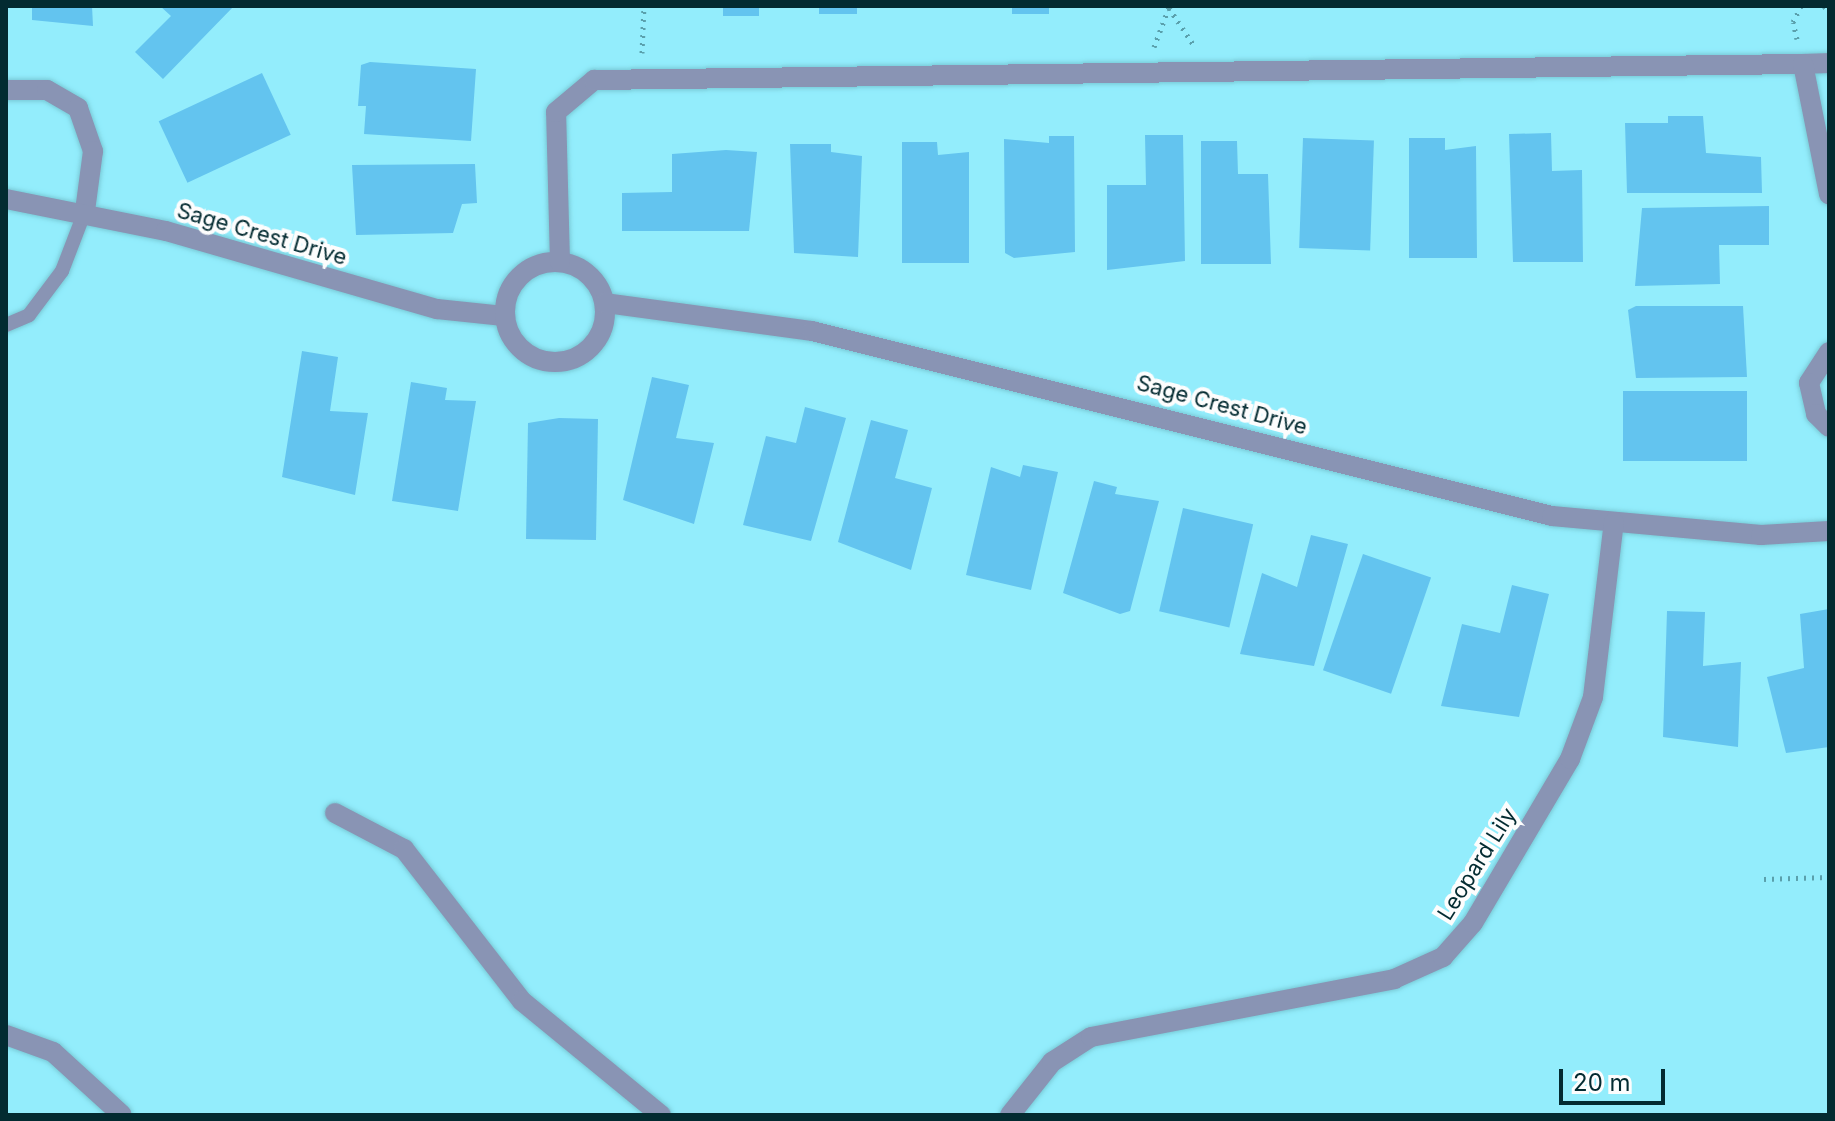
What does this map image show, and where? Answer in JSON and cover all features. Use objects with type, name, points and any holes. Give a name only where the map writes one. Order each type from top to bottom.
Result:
[{"type":"street","points":[[560,262],[556,112],[594,80],[1146,70],[1829,63]]},
{"type":"street","points":[[1803,64],[1829,194]]},
{"type":"street","points":[[6,90],[47,90],[78,108],[93,151],[85,211]]},
{"type":"street","name":"Sage Crest Drive","points":[[6,199],[85,211],[437,309],[504,316]]},
{"type":"street","points":[[560,262],[589,275],[605,303],[600,336],[561,363],[529,356],[504,316],[521,275],[560,262]]},
{"type":"street","name":"Sage Crest Drive","points":[[605,303],[812,331],[1552,516],[1761,535],[1829,531]]},
{"type":"street","points":[[1829,352],[1809,383],[1816,414],[1829,427]]},
{"type":"street","name":"Leopard Lily","points":[[1010,1115],[1052,1062],[1091,1037],[1394,979],[1443,957],[1473,923],[1570,759],[1593,697],[1614,522]]},
{"type":"street","points":[[335,813],[404,849],[522,1001],[661,1115]]},
{"type":"street","points":[[6,1035],[53,1052],[122,1115]]},
{"type":"lane","points":[[6,325],[29,315],[62,271],[85,211]]},
{"type":"path","points":[[641,78],[644,6]]},
{"type":"path","points":[[1824,6],[1829,12]]},
{"type":"path","points":[[1169,7],[1210,70]]},
{"type":"path","points":[[1146,70],[1169,7]]},
{"type":"path","points":[[1764,879],[1829,877]]},
{"type":"building","points":[[32,6],[92,6],[93,26],[32,20]]},
{"type":"building","points":[[160,6],[234,6],[163,79],[135,52],[171,16]]},
{"type":"building","points":[[723,6],[759,6],[759,16],[723,16]]},
{"type":"building","points":[[819,6],[857,6],[857,14],[819,14]]},
{"type":"building","points":[[1012,6],[1049,6],[1049,14],[1012,14]]},
{"type":"building","points":[[370,62],[476,69],[471,141],[364,134],[366,106],[358,106],[361,65]]},
{"type":"building","points":[[262,73],[291,135],[187,183],[159,121]]},
{"type":"building","points":[[1668,116],[1703,116],[1706,153],[1761,157],[1762,193],[1627,193],[1625,123],[1668,123]]},
{"type":"building","points":[[1551,133],[1552,171],[1582,170],[1583,262],[1513,262],[1509,134]]},
{"type":"building","points":[[1145,135],[1183,135],[1185,261],[1107,270],[1107,185],[1146,185]]},
{"type":"building","points":[[1049,136],[1074,136],[1075,252],[1014,258],[1005,253],[1004,139],[1049,143]]},
{"type":"building","points":[[1303,138],[1374,140],[1370,250],[1299,248]]},
{"type":"building","points":[[1409,138],[1445,138],[1445,150],[1476,146],[1477,258],[1409,258]]},
{"type":"building","points":[[1201,141],[1237,141],[1238,174],[1268,174],[1271,264],[1201,264]]},
{"type":"building","points":[[902,142],[937,142],[938,155],[969,152],[969,263],[902,263]]},
{"type":"building","points":[[790,144],[831,144],[831,152],[862,156],[858,257],[794,253]]},
{"type":"building","points":[[726,150],[757,152],[749,231],[622,231],[622,193],[672,192],[672,154]]},
{"type":"building","points":[[475,164],[477,203],[462,204],[453,233],[356,235],[352,165]]},
{"type":"building","points":[[1769,206],[1769,245],[1719,245],[1720,284],[1635,286],[1642,208]]},
{"type":"building","points":[[1636,306],[1743,306],[1747,377],[1636,378],[1628,310]]},
{"type":"building","points":[[302,351],[338,357],[330,411],[368,413],[355,495],[282,477]]},
{"type":"building","points":[[652,377],[689,385],[676,438],[714,443],[694,524],[623,500]]},
{"type":"building","points":[[411,382],[447,388],[445,400],[476,401],[458,511],[392,501]]},
{"type":"building","points":[[1623,391],[1747,391],[1747,461],[1623,461]]},
{"type":"building","points":[[805,407],[846,418],[811,541],[743,525],[766,436],[796,443]]},
{"type":"building","points":[[559,418],[598,419],[596,540],[526,539],[528,423]]},
{"type":"building","points":[[871,420],[908,430],[895,478],[932,488],[911,570],[838,542]]},
{"type":"building","points":[[1023,465],[1058,472],[1031,590],[966,575],[991,467],[1020,477]]},
{"type":"building","points":[[1094,481],[1117,487],[1115,494],[1159,501],[1130,611],[1120,614],[1063,593]]},
{"type":"building","points":[[1183,508],[1253,524],[1229,627],[1159,611]]},
{"type":"building","points":[[1311,535],[1348,544],[1314,666],[1240,654],[1262,573],[1297,587]]},
{"type":"building","points":[[1363,554],[1431,577],[1391,694],[1323,670]]},
{"type":"building","points":[[1512,585],[1549,594],[1519,717],[1441,706],[1462,624],[1500,633]]},
{"type":"building","points":[[1829,609],[1829,747],[1786,753],[1767,677],[1804,668],[1800,614]]},
{"type":"building","points":[[1667,611],[1705,612],[1703,666],[1741,662],[1738,747],[1663,737]]}]
